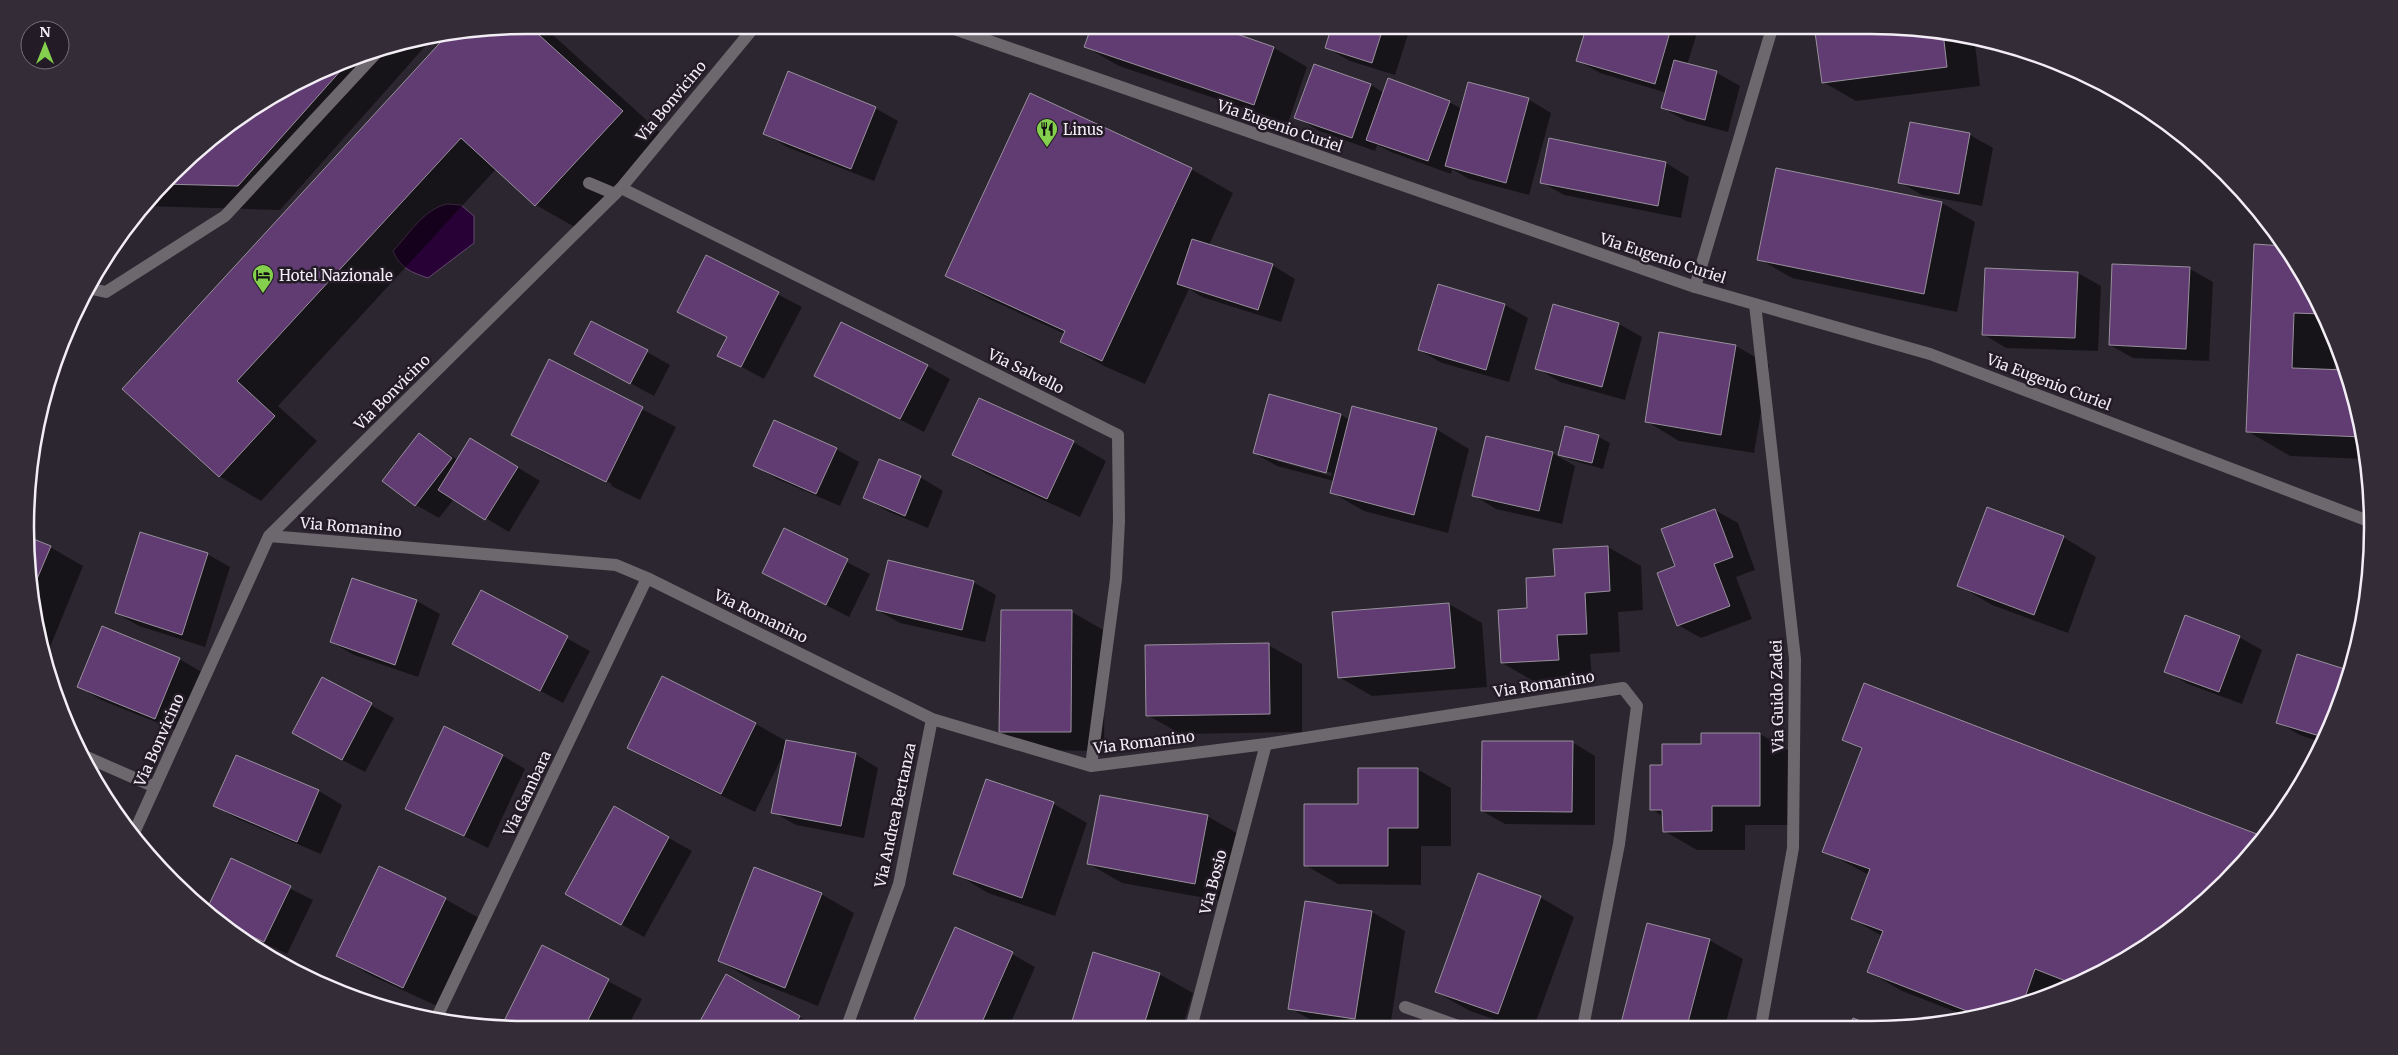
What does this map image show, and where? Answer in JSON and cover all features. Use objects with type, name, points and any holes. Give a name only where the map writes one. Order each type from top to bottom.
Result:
[{"type":"street","name":"Via Bonvicino","points":[[136,828],[269,536],[618,191],[749,34]]},
{"type":"street","name":"Via Eugenio Curiel","points":[[973,34],[1695,287],[1930,354],[2364,519]]},
{"type":"street","points":[[1695,287],[1770,34]]},
{"type":"street","points":[[95,290],[106,292],[225,216],[370,60]]},
{"type":"street","points":[[589,183],[618,191]]},
{"type":"street","name":"Via Salvello","points":[[618,191],[1118,435],[1120,521],[1116,579],[1091,766]]},
{"type":"street","name":"Via Guido Zadei","points":[[1755,304],[1795,659],[1793,848],[1762,1021]]},
{"type":"street","name":"Via Romanino","points":[[269,536],[616,565],[647,578],[932,719],[1091,766],[1266,744],[1623,688],[1636,706],[1619,844],[1584,1021]]},
{"type":"street","name":"Via Gambara","points":[[439,1013],[647,578]]},
{"type":"street","name":"Via Andrea Bertanza","points":[[849,1021],[899,884],[932,719]]},
{"type":"street","name":"Via Bosio","points":[[1193,1021],[1266,744]]},
{"type":"street","points":[[92,759],[155,787]]},
{"type":"street","points":[[1405,1007],[1444,1021]]},
{"type":"shaded area","points":[[447,204],[461,205],[474,216],[474,243],[428,278],[416,274],[399,262],[393,251],[424,217],[431,211]]},
{"type":"building","name":"Hotel Nazionale","points":[[538,34],[623,111],[535,206],[461,138],[237,381],[275,416],[219,477],[122,389],[441,41],[495,35]]},
{"type":"building","points":[[1089,34],[1237,34],[1274,47],[1254,105],[1084,47]]},
{"type":"building","points":[[1329,34],[1381,34],[1372,63],[1325,48]]},
{"type":"building","points":[[1584,34],[1669,34],[1655,84],[1576,61]]},
{"type":"building","points":[[1815,34],[1903,35],[1944,39],[1947,67],[1822,83]]},
{"type":"building","points":[[1674,60],[1717,71],[1705,120],[1661,108]]},
{"type":"building","points":[[1314,64],[1371,84],[1352,138],[1294,118]]},
{"type":"building","points":[[341,70],[238,186],[172,184],[202,156],[253,117],[309,85]]},
{"type":"building","points":[[788,71],[876,107],[851,169],[763,134]]},
{"type":"building","points":[[1388,78],[1450,101],[1428,161],[1366,140]]},
{"type":"building","points":[[1468,82],[1529,98],[1506,183],[1445,166]]},
{"type":"building","points":[[1030,93],[1192,168],[1102,361],[1060,342],[1065,331],[945,276]]},
{"type":"building","points":[[1910,122],[1970,133],[1959,194],[1898,183]]},
{"type":"building","points":[[1549,138],[1666,162],[1658,206],[1540,183]]},
{"type":"building","points":[[1776,168],[1942,202],[1924,294],[1757,260]]},
{"type":"building","points":[[1192,239],[1273,264],[1258,310],[1177,284]]},
{"type":"building","points":[[2254,244],[2275,245],[2298,281],[2315,314],[2294,313],[2292,368],[2338,370],[2356,437],[2246,432]]},
{"type":"building","points":[[706,255],[779,292],[741,367],[717,356],[727,337],[677,312]]},
{"type":"building","points":[[2112,264],[2190,267],[2186,349],[2109,345]]},
{"type":"building","points":[[1985,268],[2078,272],[2075,338],[1982,335]]},
{"type":"building","points":[[1438,284],[1505,304],[1486,370],[1418,350]]},
{"type":"building","points":[[1553,304],[1619,323],[1602,387],[1535,369]]},
{"type":"building","points":[[591,321],[648,350],[630,384],[574,354]]},
{"type":"building","points":[[841,322],[928,365],[900,419],[814,376]]},
{"type":"building","points":[[1659,332],[1736,345],[1721,435],[1645,422]]},
{"type":"building","points":[[549,359],[643,407],[606,482],[511,435]]},
{"type":"building","points":[[1269,394],[1341,414],[1326,473],[1253,453]]},
{"type":"building","points":[[979,398],[1074,441],[1047,499],[952,455]]},
{"type":"building","points":[[1352,406],[1437,428],[1414,515],[1330,493]]},
{"type":"building","points":[[774,420],[837,448],[816,494],[753,466]]},
{"type":"building","points":[[1565,426],[1599,435],[1592,463],[1558,455]]},
{"type":"building","points":[[419,433],[452,458],[415,506],[382,481]]},
{"type":"building","points":[[1486,436],[1553,452],[1539,511],[1472,496]]},
{"type":"building","points":[[470,438],[518,467],[485,520],[438,490]]},
{"type":"building","points":[[879,459],[921,476],[905,516],[863,498]]},
{"type":"building","points":[[1987,507],[2064,536],[2034,615],[1957,586]]},
{"type":"building","points":[[1715,509],[1733,557],[1714,564],[1730,606],[1677,626],[1657,573],[1675,566],[1661,529]]},
{"type":"building","points":[[784,528],[848,559],[826,605],[762,573]]},
{"type":"building","points":[[140,532],[208,553],[182,635],[115,613]]},
{"type":"building","points":[[34,539],[51,546],[37,579]]},
{"type":"building","points":[[1608,546],[1610,591],[1585,593],[1587,634],[1557,635],[1559,660],[1501,663],[1498,610],[1527,608],[1526,578],[1555,576],[1553,549]]},
{"type":"building","points":[[888,560],[974,581],[962,630],[876,610]]},
{"type":"building","points":[[352,578],[417,600],[395,665],[330,642]]},
{"type":"building","points":[[481,590],[568,636],[540,691],[452,644]]},
{"type":"building","points":[[1449,603],[1455,668],[1338,678],[1332,612]]},
{"type":"building","points":[[1001,610],[1072,610],[1071,732],[999,732]]},
{"type":"building","points":[[2185,615],[2240,636],[2219,692],[2164,672]]},
{"type":"building","points":[[102,626],[180,658],[155,719],[77,687]]},
{"type":"building","points":[[1269,643],[1270,714],[1146,716],[1145,645]]},
{"type":"building","points":[[2297,654],[2343,669],[2327,716],[2318,735],[2276,723]]},
{"type":"building","points":[[662,676],[756,723],[721,794],[627,748]]},
{"type":"building","points":[[322,677],[372,703],[342,760],[292,733]]},
{"type":"building","points":[[1864,683],[2257,834],[2220,877],[2196,899],[2145,938],[2117,955],[2066,981],[2035,969],[2025,996],[1968,1012],[1867,972],[1883,931],[1851,919],[1870,869],[1822,852],[1862,748],[1842,740]]},
{"type":"building","points":[[444,726],[503,755],[464,836],[405,809]]},
{"type":"building","points":[[1701,733],[1760,733],[1760,806],[1712,806],[1712,831],[1663,832],[1662,810],[1650,810],[1650,765],[1662,765],[1662,744],[1701,744]]},
{"type":"building","points":[[786,740],[856,753],[841,826],[771,813]]},
{"type":"building","points":[[1482,741],[1573,741],[1572,812],[1481,811]]},
{"type":"building","points":[[236,755],[319,790],[297,842],[213,806]]},
{"type":"building","points":[[1358,768],[1418,768],[1418,828],[1388,828],[1388,866],[1304,866],[1304,804],[1358,804]]},
{"type":"building","points":[[986,779],[1054,802],[1022,898],[953,874]]},
{"type":"building","points":[[1100,795],[1208,815],[1195,884],[1087,864]]},
{"type":"building","points":[[614,806],[669,837],[621,925],[565,894]]},
{"type":"building","points":[[231,858],[291,886],[264,942],[248,935],[209,905]]},
{"type":"building","points":[[379,866],[446,898],[403,988],[336,956]]},
{"type":"building","points":[[754,867],[822,893],[785,988],[718,961]]},
{"type":"building","points":[[1478,873],[1541,896],[1498,1014],[1435,992]]},
{"type":"building","points":[[1305,901],[1372,911],[1355,1019],[1288,1009]]},
{"type":"building","points":[[1647,923],[1710,939],[1688,1021],[1622,1021]]},
{"type":"building","points":[[955,927],[1013,952],[983,1021],[918,1021],[914,1019]]},
{"type":"building","points":[[542,945],[609,979],[588,1021],[504,1020]]},
{"type":"building","points":[[1093,952],[1160,973],[1145,1021],[1072,1021]]},
{"type":"building","points":[[726,974],[800,1016],[797,1021],[700,1021]]},
{"type":"place","name":"Linus","points":[[1047,148]]},
{"type":"place","name":"Hotel Nazionale","points":[[263,294]]}]
